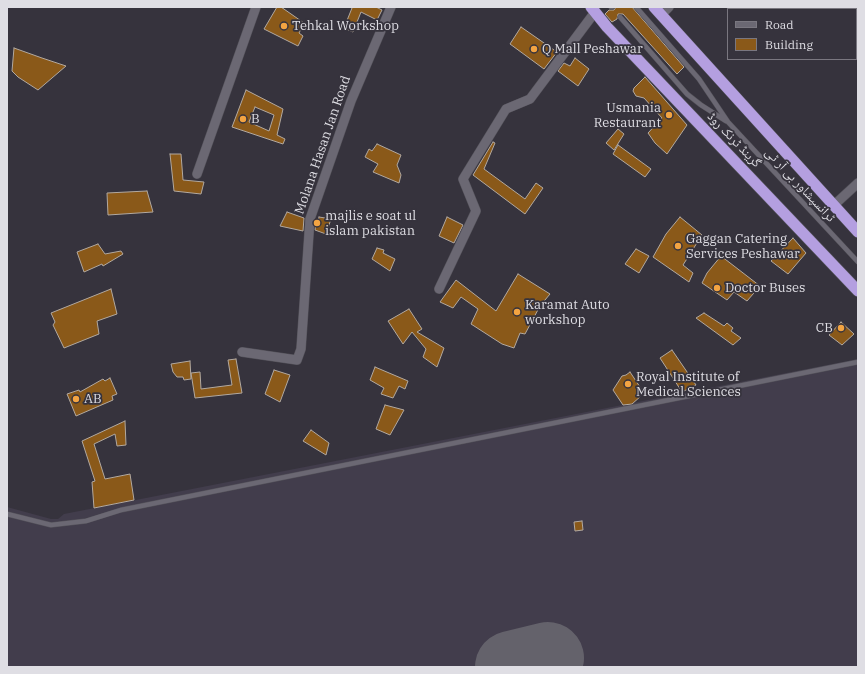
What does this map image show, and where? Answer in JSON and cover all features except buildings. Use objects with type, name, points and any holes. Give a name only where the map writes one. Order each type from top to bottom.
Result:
[{"type":"highway","points":[[662,9],[758,124],[858,232]]},
{"type":"highway","name":"گرینڈ ٹرنک روڈ","points":[[593,10],[606,27],[858,291]]},
{"type":"street","points":[[197,174],[256,7]]},
{"type":"street","name":"Molana Hasan Jan Road","points":[[242,352],[297,360],[301,349],[310,219],[351,101],[390,7]]},
{"type":"street","points":[[439,289],[476,211],[463,179],[506,109],[530,99],[593,10]]},
{"type":"street","points":[[833,206],[858,183]]},
{"type":"lane","name":"ٹرانسپشاور بی آر ٹی","points":[[636,7],[699,79],[728,122],[858,262]]},
{"type":"lane","name":"ٹرانسپشاور بی آر ٹی","points":[[620,17],[687,94],[728,122]]},
{"type":"lane","points":[[7,514],[51,525],[86,521],[129,508],[858,362]]},
{"type":"shaded area","points":[[858,359],[858,667],[7,667],[7,507],[51,519],[58,519],[64,514]]},
{"type":"runway","points":[[511,667],[548,658]]},
{"type":"place","name":"Tehkal Workshop","points":[[284,26]]},
{"type":"place","name":"Q Mall Peshawar","points":[[534,49]]},
{"type":"place","name":"Usmania Restaurant","points":[[669,115]]},
{"type":"place","name":"B","points":[[243,119]]},
{"type":"place","name":"majlis e soat ul islam pakistan","points":[[317,223]]},
{"type":"place","name":"Gaggan Catering Services Peshawar","points":[[678,246]]},
{"type":"place","name":"Doctor Buses","points":[[717,288]]},
{"type":"place","name":"Karamat Auto workshop","points":[[517,312]]},
{"type":"place","name":"CB","points":[[841,328]]},
{"type":"place","name":"Royal Institute of Medical Sciences","points":[[628,384]]},
{"type":"place","name":"AB","points":[[76,399]]}]
